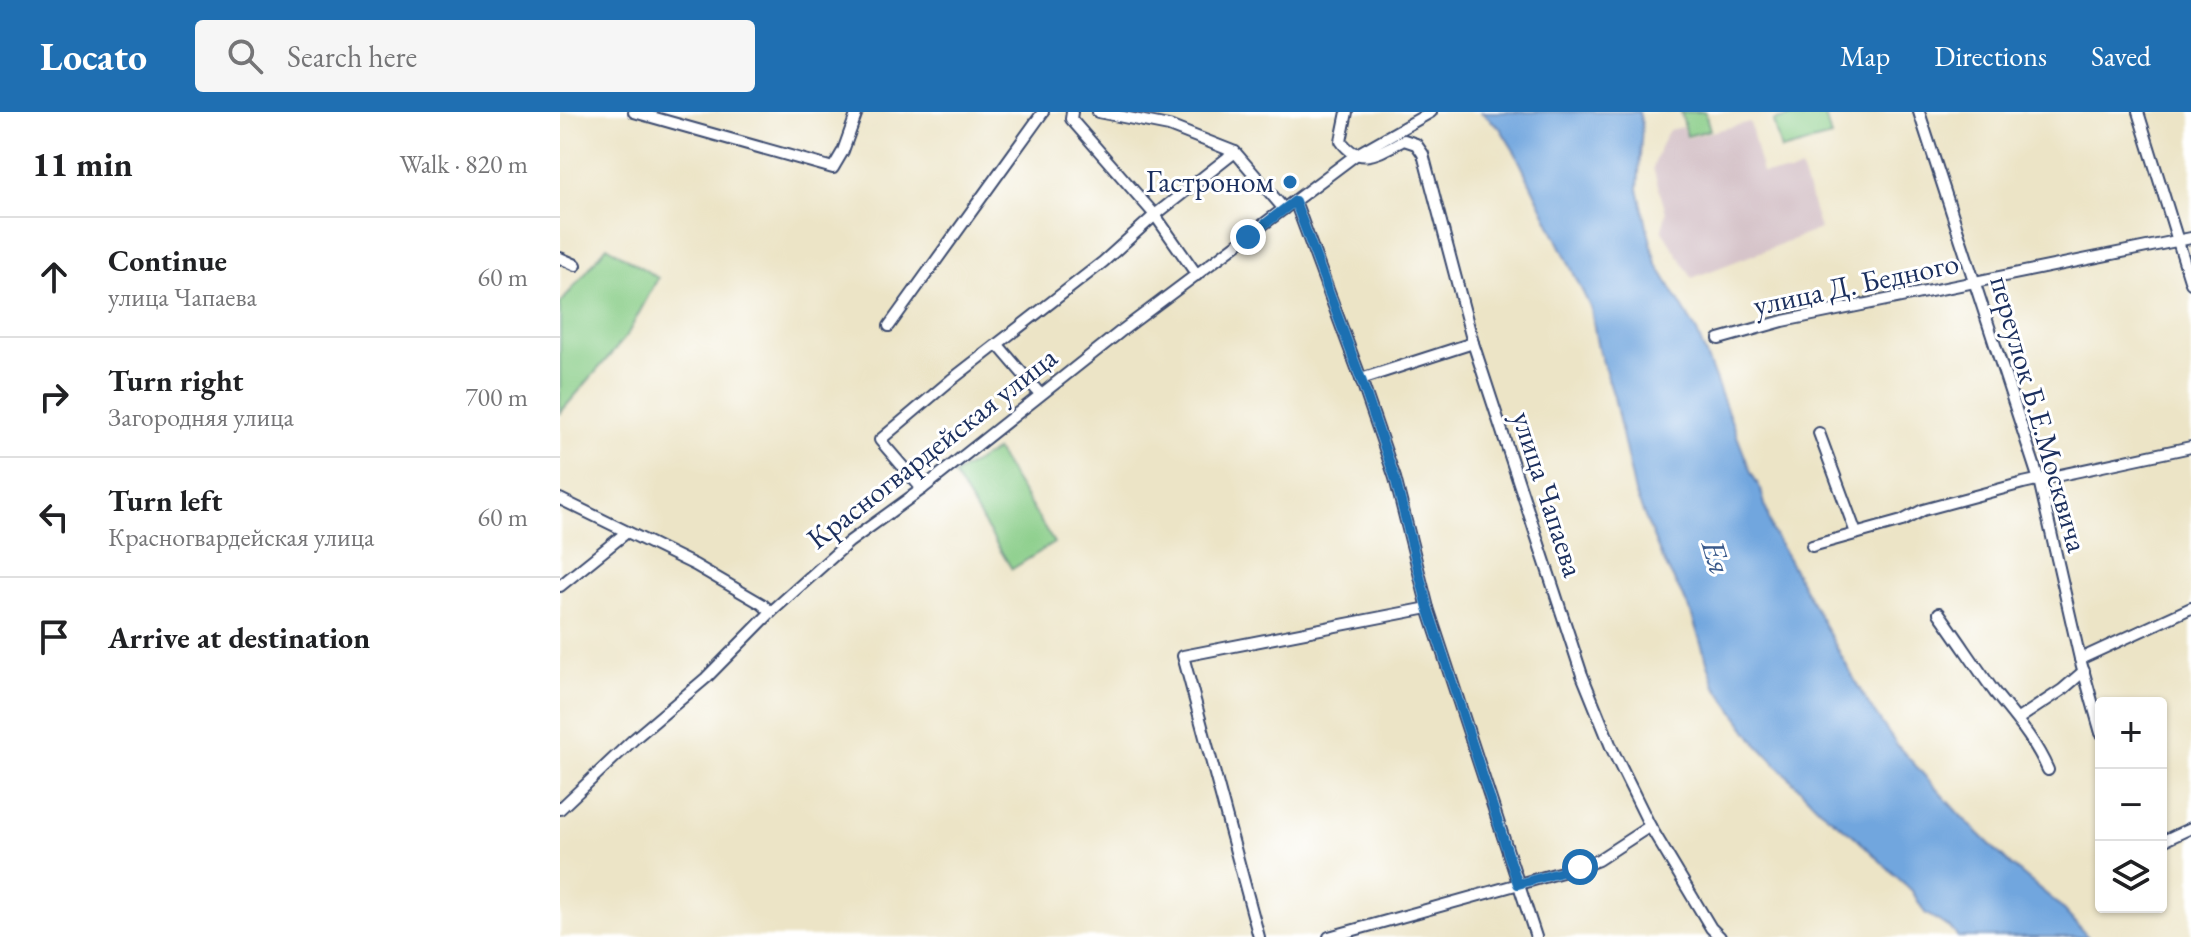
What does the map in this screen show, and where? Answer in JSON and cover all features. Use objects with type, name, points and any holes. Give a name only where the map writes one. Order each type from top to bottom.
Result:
[{"type":"street","points":[[634,112],[833,168],[843,151],[857,112]]},
{"type":"street","points":[[889,326],[1043,112]]},
{"type":"street","points":[[1072,112],[1071,119],[1155,215],[1197,275]]},
{"type":"street","points":[[1098,112],[1169,126],[1235,152],[1284,209]]},
{"type":"street","points":[[1347,112],[1341,141],[1348,151],[1357,154]]},
{"type":"street","name":"Красногвардейская улица","points":[[560,809],[634,739],[706,678],[771,612],[849,542],[1357,154],[1431,112]]},
{"type":"street","name":"переулок Б.Е.Москвича","points":[[1919,112],[2039,480],[2095,712]]},
{"type":"street","points":[[2138,112],[2191,283]]},
{"type":"street","name":"улица Чапаева","points":[[1357,154],[1374,156],[1404,140],[1416,144],[1428,167],[1473,343],[1582,675],[1612,749],[1650,826],[1711,928],[1720,937]]},
{"type":"street","name":"Красногвардейская улица","points":[[922,489],[880,440],[1235,152]]},
{"type":"street","points":[[1295,201],[1395,478],[1428,608],[1536,937]]},
{"type":"street","name":"улица Д. Бедного","points":[[1719,339],[1783,321],[2191,238]]},
{"type":"street","points":[[560,258],[576,265]]},
{"type":"street","points":[[1361,379],[1473,343]]},
{"type":"street","points":[[998,345],[1040,394]]},
{"type":"street","points":[[1819,433],[1856,533]]},
{"type":"street","points":[[1812,546],[1902,521],[1923,510],[2039,480],[2191,447]]},
{"type":"street","points":[[560,499],[695,565],[771,612]]},
{"type":"street","points":[[560,586],[627,532]]},
{"type":"street","points":[[1259,937],[1183,656],[1428,608]]},
{"type":"street","points":[[2018,719],[2082,665],[2191,608]]},
{"type":"street","points":[[1939,613],[2039,749],[2048,770]]},
{"type":"street","points":[[1329,937],[1598,860],[1650,826]]},
{"type":"street","points":[[2163,841],[2191,828]]},
{"type":"shaded area","points":[[1750,122],[1762,173],[1791,173],[1801,169],[1820,229],[1692,278],[1662,230],[1666,213],[1653,168],[1661,145],[1669,130],[1682,127],[1687,138]]},
{"type":"green space","points":[[1681,112],[1705,112],[1710,130],[1687,136]]},
{"type":"green space","points":[[1806,112],[1824,112],[1831,137],[1781,150],[1773,121]]},
{"type":"green space","points":[[607,246],[658,278],[626,337],[560,413],[560,304]]},
{"type":"green space","points":[[996,450],[1054,543],[1012,569],[954,475]]},
{"type":"water","name":"Ея","points":[[1481,112],[1639,112],[1642,124],[1638,189],[1656,263],[1697,332],[1751,472],[1761,490],[1772,530],[1864,697],[1896,744],[1959,814],[2012,866],[2057,903],[2088,937],[1958,937],[1950,928],[1925,913],[1912,891],[1853,835],[1819,809],[1757,744],[1715,685],[1690,610],[1661,556],[1635,493],[1591,309],[1516,154],[1500,128]]},
{"type":"place","name":"Гастроном","points":[[1290,182]]},
{"type":"route","points":[[1248,237],[1295,201],[1395,478],[1428,608],[1518,884],[1580,867]]}]
